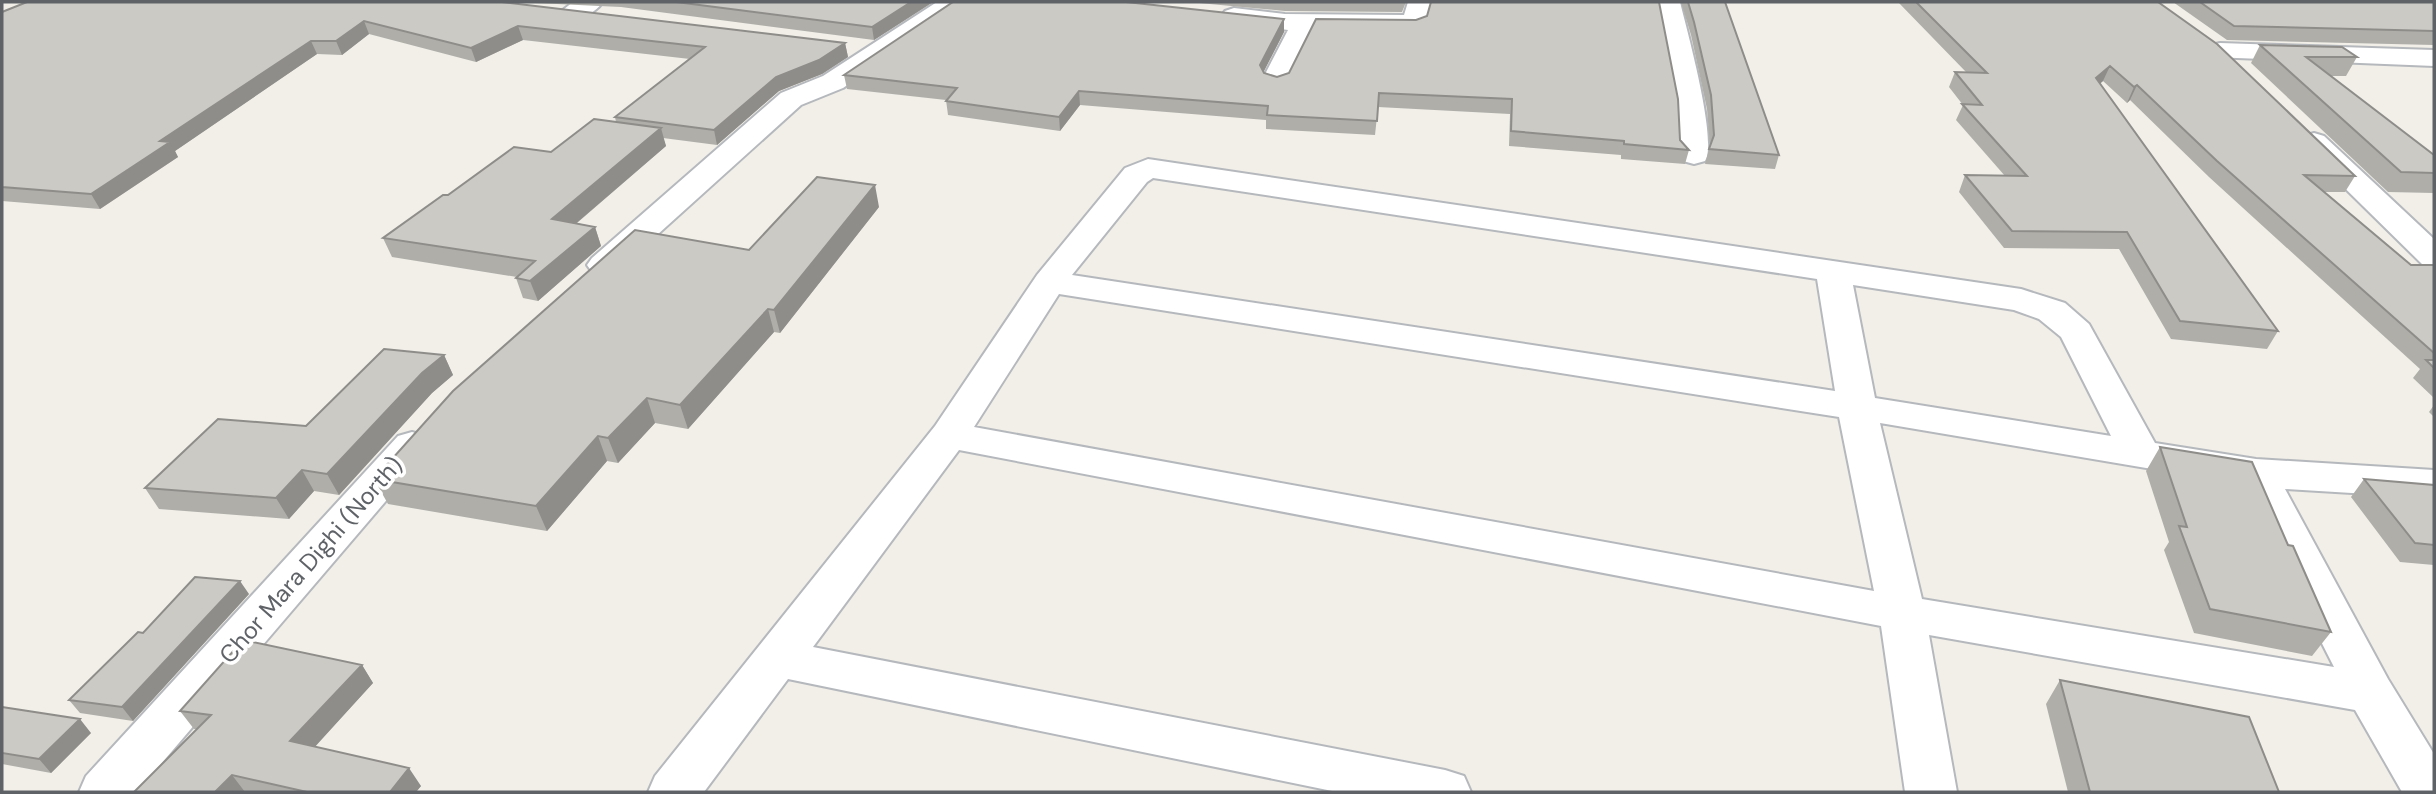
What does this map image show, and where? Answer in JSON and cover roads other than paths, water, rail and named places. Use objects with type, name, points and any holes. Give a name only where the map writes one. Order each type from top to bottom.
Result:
[{"type":"street","points":[[583,284],[791,99],[833,82],[944,2]]},
{"type":"street","points":[[1217,15],[1305,22],[1414,23],[1420,2]]},
{"type":"street","points":[[1668,2],[1691,113],[1694,155]]},
{"type":"street","points":[[545,9],[581,7],[612,17]]},
{"type":"street","points":[[1276,80],[1305,22]]},
{"type":"street","points":[[2249,79],[2208,43],[2434,58]]},
{"type":"street","points":[[839,45],[879,51]]},
{"type":"street","points":[[2298,126],[2434,257]]},
{"type":"street","points":[[674,792],[950,435],[1049,282],[1136,175],[1148,168],[2021,300],[2052,311],[2076,332],[2141,454]]},
{"type":"street","points":[[1833,271],[1857,407],[1902,613],[1931,792]]},
{"type":"street","points":[[1049,282],[1857,407],[2256,473],[2434,484]]},
{"type":"street","name":"Chor Mara Dighi (North)","points":[[105,792],[430,424]]},
{"type":"street","points":[[950,435],[1902,613],[2371,693]]},
{"type":"street","points":[[2256,473],[2371,693],[2429,792]]},
{"type":"street","points":[[776,658],[1445,792]]}]
